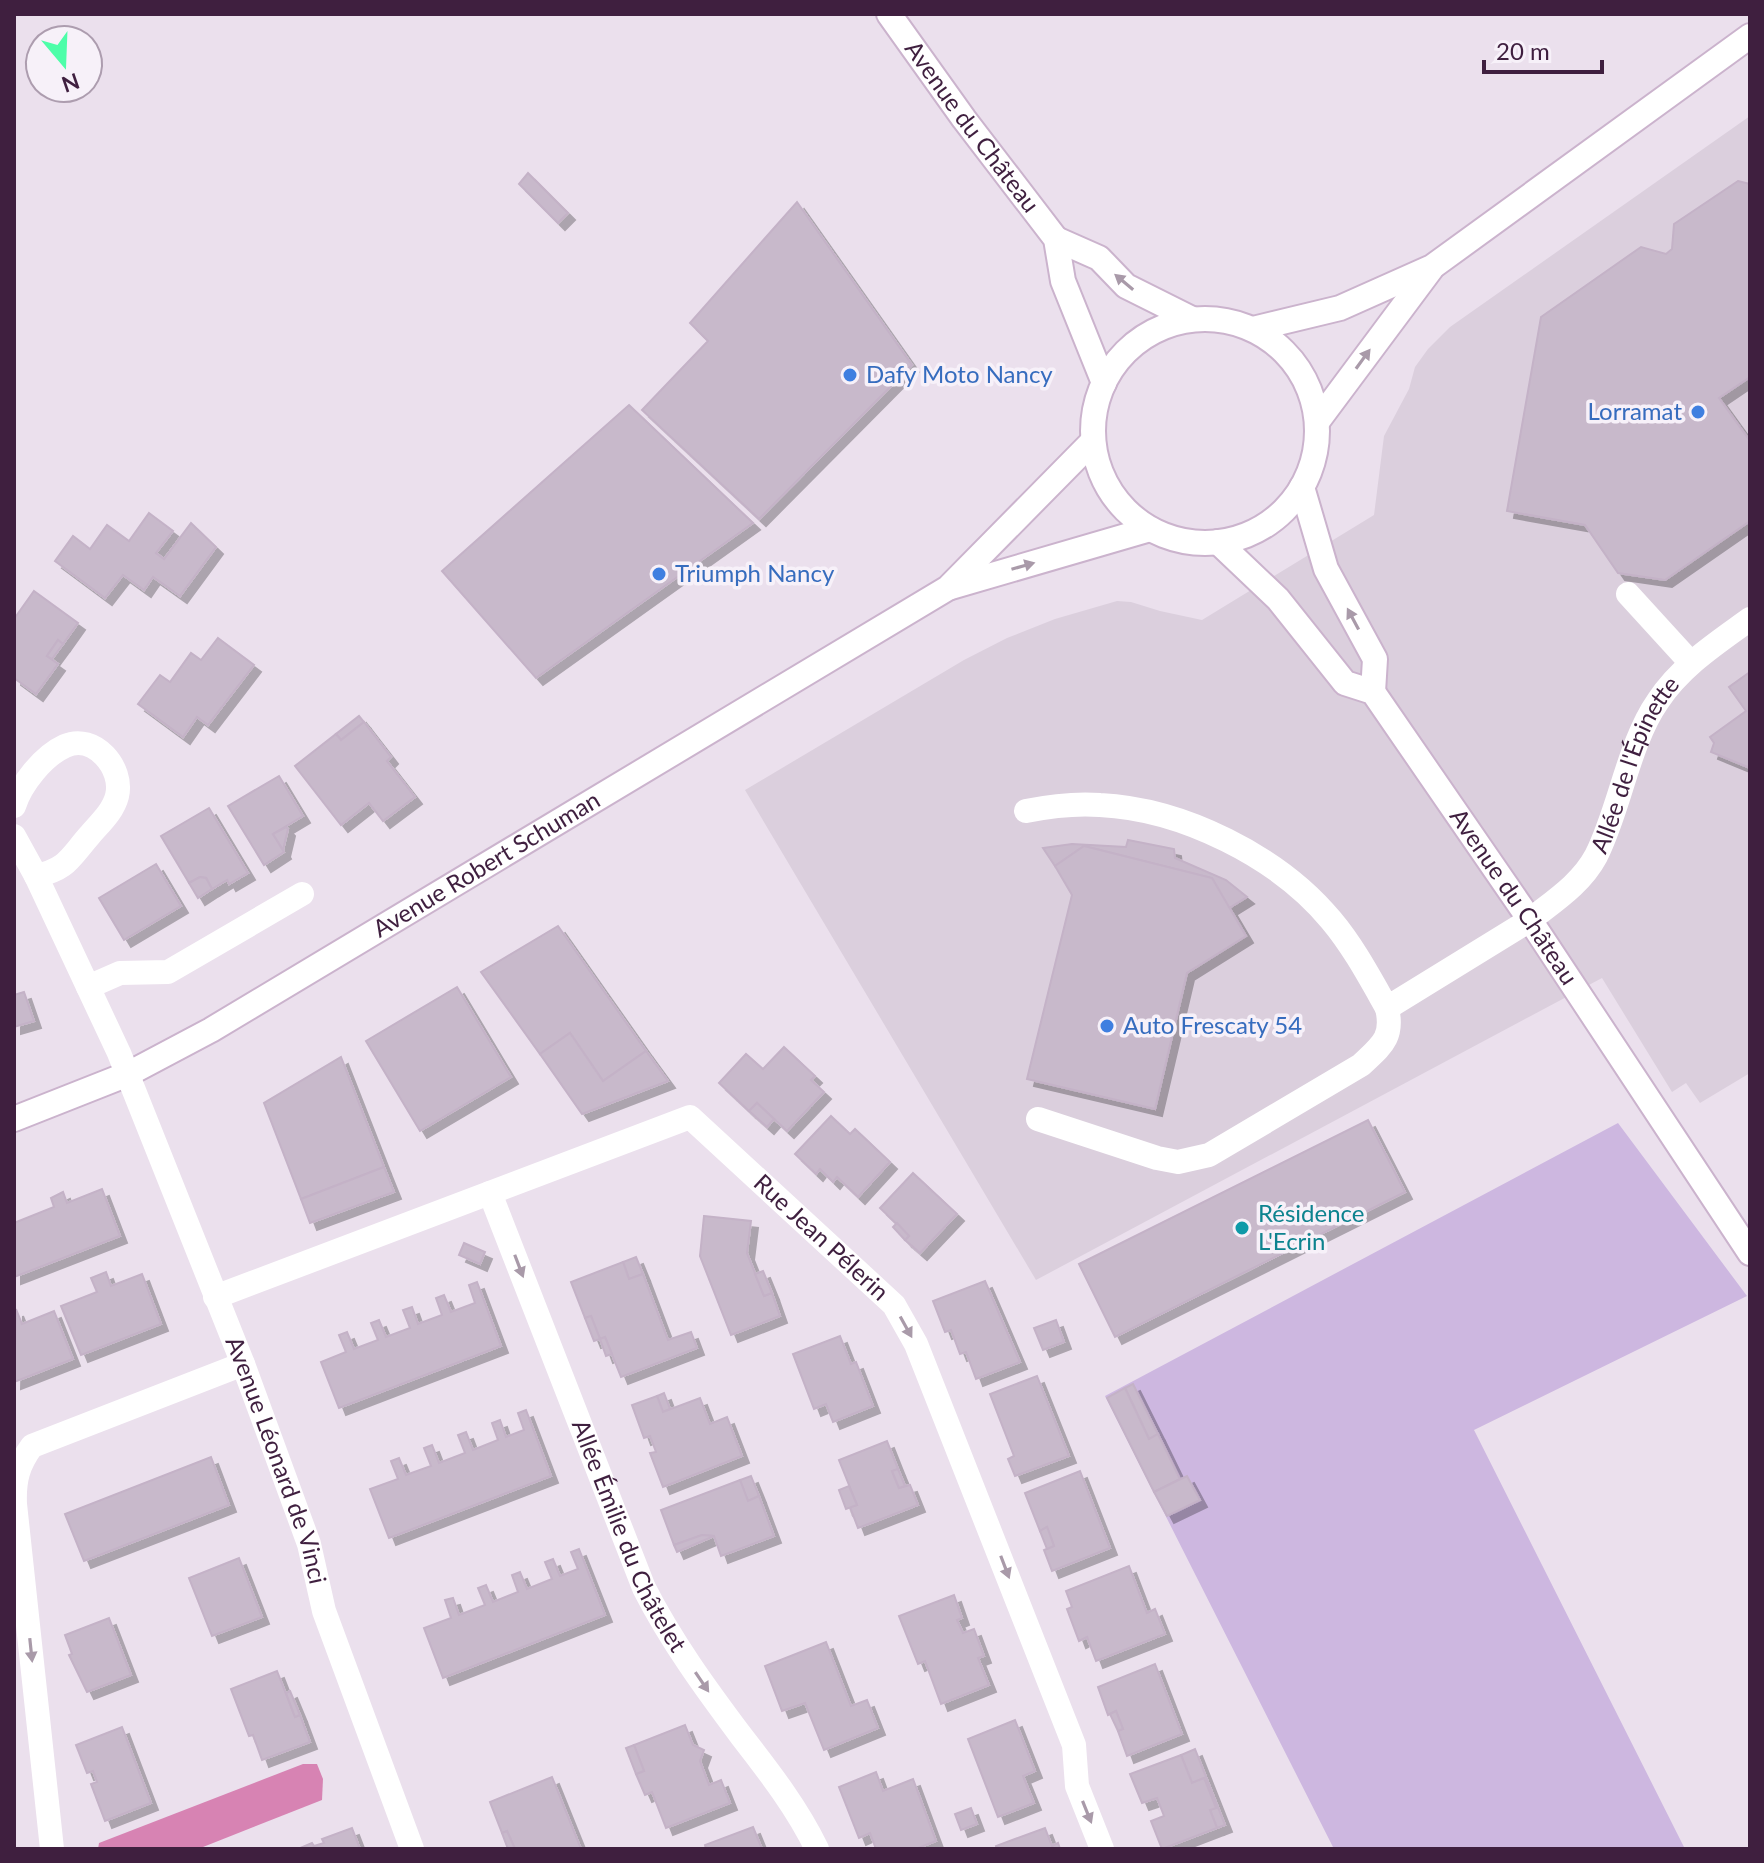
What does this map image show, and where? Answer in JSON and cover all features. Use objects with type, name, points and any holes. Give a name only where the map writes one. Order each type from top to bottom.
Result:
[{"type":"street","name":"Avenue du Château","points":[[889,14],[1056,239],[1063,281],[1104,383]]},
{"type":"street","points":[[1253,329],[1340,308],[1432,267],[1750,36]]},
{"type":"street","name":"Avenue du Château","points":[[1056,239],[1099,258],[1126,286],[1192,319]]},
{"type":"street","points":[[1317,422],[1432,267]]},
{"type":"street","points":[[1192,319],[1223,320],[1253,329],[1274,342],[1291,358],[1304,377],[1313,399],[1317,422],[1311,466],[1302,487],[1280,514],[1251,533],[1218,542],[1172,538],[1150,529],[1122,506],[1102,476],[1093,441],[1094,411],[1104,383],[1125,352],[1156,330],[1192,319]]},
{"type":"street","name":"Avenue Robert Schuman","points":[[14,1119],[128,1074],[280,990],[948,588],[1093,441]]},
{"type":"street","points":[[1302,487],[1326,569],[1375,659],[1373,692]]},
{"type":"street","name":"Avenue Robert Schuman","points":[[948,588],[1150,529]]},
{"type":"street","name":"Avenue du Château","points":[[1218,542],[1278,599],[1345,683],[1373,692],[1530,920],[1750,1253]]},
{"type":"street","points":[[1628,594],[1691,663]]},
{"type":"street","name":"Allée de l'Épinette","points":[[1387,1008],[1530,920],[1575,884],[1596,856],[1644,727],[1658,701],[1691,663],[1750,619]]},
{"type":"street","points":[[14,806],[28,780],[48,758],[67,745],[83,744],[101,752],[113,764],[118,778],[117,794],[111,810],[59,871],[36,876]]},
{"type":"street","points":[[1026,811],[1053,806],[1102,805],[1165,817],[1231,842],[1277,871],[1316,904],[1349,946],[1387,1008],[1390,1022],[1382,1046],[1361,1065],[1196,1160],[1178,1162],[1157,1158],[1038,1119]]},
{"type":"street","name":"Avenue Léonard de Vinci","points":[[14,836],[36,876],[128,1074],[243,1364],[309,1544],[324,1611],[412,1849]]},
{"type":"street","points":[[88,987],[120,973],[168,972],[302,894]]},
{"type":"street","name":"Rue Jean Pélerin","points":[[215,1297],[690,1117],[894,1305],[916,1344],[1074,1745],[1077,1786],[1102,1849]]},
{"type":"street","name":"Allée Émilie du Châtelet","points":[[490,1193],[644,1588],[662,1623],[707,1690],[800,1814],[817,1849]]},
{"type":"street","points":[[52,1849],[15,1504],[14,1482],[21,1462],[32,1446],[243,1364]]},
{"type":"shaded area","points":[[1750,116],[1750,1073],[1700,1103],[1686,1083],[1672,1092],[1602,978],[1036,1280],[745,790],[964,660],[1007,638],[1055,619],[1117,601],[1202,620],[1374,515],[1384,436],[1409,389],[1415,367],[1428,349],[1450,327]]},
{"type":"shaded area","points":[[1618,1123],[1747,1296],[1474,1430],[1685,1849],[1334,1849],[1105,1396]]},
{"type":"shaded area","points":[[303,1764],[317,1764],[323,1779],[322,1800],[198,1849],[98,1849],[99,1843]]},
{"type":"building","points":[[528,173],[568,213],[558,223],[519,184]]},
{"type":"building","points":[[1738,181],[1750,184],[1750,377],[1719,398],[1750,441],[1750,521],[1665,580],[1618,573],[1585,525],[1507,511],[1541,317],[1641,247],[1666,254],[1672,249],[1674,224]]},
{"type":"building","points":[[797,202],[912,365],[759,519],[642,410],[708,341],[690,323]]},
{"type":"building","points":[[629,405],[753,523],[536,678],[442,571]]},
{"type":"building","points":[[149,513],[173,531],[156,553],[164,559],[191,523],[216,547],[180,596],[153,577],[144,590],[123,575],[105,598],[55,561],[73,536],[90,549],[107,525],[129,541]]},
{"type":"building","points":[[34,591],[78,623],[63,644],[58,640],[47,656],[58,664],[36,694],[14,678],[14,619]]},
{"type":"building","points":[[218,638],[254,665],[208,725],[197,717],[183,737],[138,704],[160,675],[170,682],[191,653],[201,660]]},
{"type":"building","points":[[58,640],[63,644],[52,659],[47,656]]},
{"type":"building","points":[[1750,672],[1750,768],[1711,752],[1714,743],[1710,737],[1746,711],[1729,687]]},
{"type":"building","points":[[359,716],[364,722],[341,740],[336,734]]},
{"type":"building","points":[[364,722],[391,757],[387,761],[415,797],[383,821],[369,803],[341,825],[295,766],[336,734],[341,740]]},
{"type":"building","points":[[279,776],[303,816],[273,834],[284,852],[264,865],[228,806]]},
{"type":"building","points":[[209,808],[248,873],[212,889],[206,878],[200,877],[189,883],[161,836]]},
{"type":"building","points":[[286,827],[288,829],[283,850],[273,834]]},
{"type":"building","points":[[1128,840],[1174,849],[1175,858],[1226,880],[1247,897],[1229,908],[1212,878],[1084,846],[1055,866],[1043,848],[1072,844],[1126,847]]},
{"type":"building","name":"Auto Frescaty 54","points":[[1084,846],[1212,878],[1246,936],[1187,973],[1155,1109],[1027,1079],[1072,895],[1055,866]]},
{"type":"building","points":[[156,864],[181,906],[124,940],[99,898]]},
{"type":"building","points":[[200,877],[206,878],[212,889],[198,898],[189,883]]},
{"type":"building","points":[[558,926],[646,1051],[603,1081],[570,1033],[540,1054],[481,972]]},
{"type":"building","points":[[457,987],[511,1077],[420,1131],[366,1041]]},
{"type":"building","points":[[24,992],[34,1021],[14,1027],[14,995]]},
{"type":"building","points":[[570,1033],[603,1081],[646,1051],[668,1081],[582,1114],[540,1054]]},
{"type":"building","points":[[784,1047],[815,1076],[811,1080],[824,1092],[787,1131],[757,1103],[749,1111],[719,1083],[746,1054],[763,1069]]},
{"type":"building","points":[[341,1057],[384,1167],[301,1199],[264,1103]]},
{"type":"building","points":[[757,1103],[774,1119],[767,1127],[749,1111]]},
{"type":"building","points":[[831,1116],[850,1134],[855,1129],[890,1162],[858,1197],[837,1177],[833,1182],[820,1169],[816,1174],[795,1154]]},
{"type":"building","name":"Résidence L'Ecrin","points":[[1368,1120],[1405,1192],[1115,1337],[1079,1264]]},
{"type":"building","points":[[384,1167],[394,1192],[310,1223],[301,1199]]},
{"type":"building","points":[[913,1173],[957,1214],[920,1253],[905,1240],[909,1236],[880,1208]]},
{"type":"building","points":[[102,1189],[120,1236],[14,1277],[14,1223],[54,1207],[51,1198],[63,1192],[67,1203]]},
{"type":"building","points":[[704,1216],[751,1221],[747,1253],[764,1296],[772,1293],[780,1316],[731,1335],[700,1256]]},
{"type":"building","points":[[897,1223],[909,1236],[905,1240],[893,1227]]},
{"type":"building","points":[[464,1243],[485,1252],[480,1264],[459,1255]]},
{"type":"building","points":[[636,1257],[643,1274],[629,1279],[623,1262]]},
{"type":"building","points":[[623,1262],[629,1279],[643,1274],[668,1340],[691,1332],[697,1348],[621,1377],[605,1337],[600,1339],[591,1316],[585,1318],[571,1282]]},
{"type":"building","points":[[763,1271],[772,1293],[764,1296],[755,1274]]},
{"type":"building","points":[[106,1272],[111,1286],[142,1274],[161,1324],[81,1355],[61,1306],[97,1292],[91,1278]]},
{"type":"building","points":[[985,1281],[1020,1362],[976,1379],[966,1352],[960,1354],[951,1330],[945,1332],[933,1301]]},
{"type":"building","points":[[477,1282],[501,1346],[339,1408],[321,1362],[346,1352],[339,1335],[347,1332],[354,1349],[378,1340],[371,1323],[379,1320],[386,1337],[410,1328],[403,1310],[412,1307],[418,1324],[442,1315],[436,1298],[444,1295],[451,1312],[475,1303],[469,1285]]},
{"type":"building","points":[[16,1309],[22,1324],[54,1311],[73,1359],[14,1382]]},
{"type":"building","points":[[591,1316],[600,1339],[594,1341],[585,1318]]},
{"type":"building","points":[[1056,1320],[1064,1342],[1043,1350],[1034,1328]]},
{"type":"building","points":[[840,1336],[851,1364],[856,1362],[873,1406],[833,1422],[826,1404],[814,1409],[793,1354]]},
{"type":"building","points":[[605,1337],[612,1354],[606,1356],[600,1339]]},
{"type":"building","points":[[1037,1376],[1069,1456],[1015,1476],[1008,1459],[1014,1456],[990,1394]]},
{"type":"building","points":[[1133,1384],[1158,1434],[1149,1439],[1125,1388]]},
{"type":"building","points":[[1125,1388],[1149,1439],[1158,1434],[1180,1479],[1154,1492],[1107,1398]]},
{"type":"building","points":[[664,1393],[670,1409],[663,1412],[657,1396]]},
{"type":"building","points":[[657,1396],[663,1412],[700,1398],[710,1424],[727,1417],[742,1456],[663,1487],[650,1453],[656,1452],[650,1436],[644,1438],[632,1405]]},
{"type":"building","points":[[526,1410],[551,1476],[389,1538],[370,1489],[398,1479],[391,1461],[399,1458],[406,1475],[431,1466],[424,1448],[432,1445],[439,1463],[465,1453],[458,1435],[466,1432],[473,1450],[498,1440],[492,1423],[500,1420],[506,1437],[524,1430],[518,1413]]},
{"type":"building","points":[[887,1441],[898,1469],[892,1471],[899,1488],[910,1485],[918,1505],[858,1528],[850,1507],[857,1505],[839,1460]]},
{"type":"building","points":[[211,1457],[229,1505],[84,1561],[65,1514]]},
{"type":"building","points":[[898,1469],[905,1486],[899,1488],[892,1471]]},
{"type":"building","points":[[1080,1471],[1110,1548],[1052,1571],[1044,1550],[1054,1546],[1047,1527],[1040,1531],[1025,1493]]},
{"type":"building","points":[[751,1476],[759,1496],[748,1501],[740,1480]]},
{"type":"building","points":[[1187,1476],[1200,1500],[1167,1516],[1154,1492]]},
{"type":"building","points":[[740,1480],[748,1501],[759,1496],[774,1536],[721,1556],[714,1536],[702,1535],[674,1545],[661,1510]]},
{"type":"building","points":[[849,1486],[857,1505],[846,1509],[839,1490]]},
{"type":"building","points":[[1047,1527],[1054,1546],[1047,1549],[1040,1531]]},
{"type":"building","points":[[702,1535],[714,1536],[677,1552],[674,1545]]},
{"type":"building","points":[[579,1549],[605,1615],[443,1678],[424,1628],[451,1618],[445,1600],[453,1598],[459,1615],[485,1605],[478,1588],[486,1585],[493,1602],[518,1592],[512,1575],[520,1572],[527,1589],[552,1579],[545,1562],[553,1559],[560,1576],[578,1569],[571,1552]]},
{"type":"building","points":[[239,1558],[262,1617],[212,1636],[189,1578]]},
{"type":"building","points":[[1129,1566],[1147,1613],[1155,1609],[1165,1634],[1096,1661],[1087,1637],[1079,1641],[1067,1609],[1072,1607],[1066,1591]]},
{"type":"building","points":[[954,1595],[962,1618],[957,1620],[963,1633],[974,1629],[984,1656],[978,1658],[989,1685],[941,1704],[925,1661],[918,1664],[899,1616]]},
{"type":"building","points":[[109,1618],[131,1675],[87,1692],[69,1655],[72,1654],[65,1635]]},
{"type":"building","points":[[826,1642],[851,1706],[867,1700],[878,1728],[824,1750],[805,1703],[782,1711],[765,1666]]},
{"type":"building","points":[[1155,1664],[1182,1734],[1127,1756],[1118,1731],[1123,1729],[1116,1711],[1108,1715],[1098,1687]]},
{"type":"building","points":[[277,1671],[295,1717],[300,1715],[310,1742],[262,1760],[231,1689]]},
{"type":"building","points":[[290,1691],[300,1715],[295,1717],[286,1693]]},
{"type":"building","points":[[1116,1711],[1123,1729],[1118,1731],[1110,1714]]},
{"type":"building","points":[[1015,1720],[1035,1771],[1023,1776],[1034,1803],[998,1817],[968,1739]]},
{"type":"building","points":[[685,1725],[693,1745],[704,1750],[700,1761],[709,1785],[721,1780],[730,1803],[666,1828],[652,1792],[645,1795],[636,1774],[644,1771],[634,1745]]},
{"type":"building","points":[[122,1727],[151,1803],[105,1821],[91,1784],[97,1782],[93,1771],[87,1773],[76,1745]]},
{"type":"building","points":[[634,1745],[644,1771],[636,1774],[626,1748]]},
{"type":"building","points":[[1195,1749],[1225,1825],[1217,1828],[1210,1810],[1216,1808],[1204,1778],[1192,1783],[1181,1755]]},
{"type":"building","points":[[1181,1755],[1192,1783],[1204,1778],[1216,1808],[1210,1810],[1217,1828],[1162,1849],[1151,1821],[1164,1816],[1157,1798],[1142,1803],[1130,1774]]},
{"type":"building","points":[[876,1772],[883,1791],[913,1779],[936,1841],[916,1849],[876,1849],[870,1833],[859,1838],[839,1787]]},
{"type":"building","points":[[552,1777],[581,1849],[515,1849],[507,1831],[502,1833],[490,1802]]},
{"type":"building","points":[[971,1808],[977,1824],[961,1830],[955,1814]]},
{"type":"building","points":[[753,1827],[762,1849],[706,1849],[705,1845]]},
{"type":"building","points":[[352,1828],[360,1849],[298,1849],[312,1843],[314,1846],[324,1843],[322,1839]]},
{"type":"building","points":[[1045,1828],[1052,1846],[1058,1843],[1060,1849],[997,1849],[996,1846]]},
{"type":"building","points":[[507,1831],[515,1849],[508,1849],[502,1833]]},
{"type":"place","name":"Dafy Moto Nancy","points":[[850,375]]},
{"type":"place","name":"Lorramat","points":[[1698,412]]},
{"type":"place","name":"Triumph Nancy","points":[[659,574]]},
{"type":"place","name":"Auto Frescaty 54","points":[[1107,1026]]},
{"type":"place","name":"Résidence L'Ecrin","points":[[1242,1228]]}]
